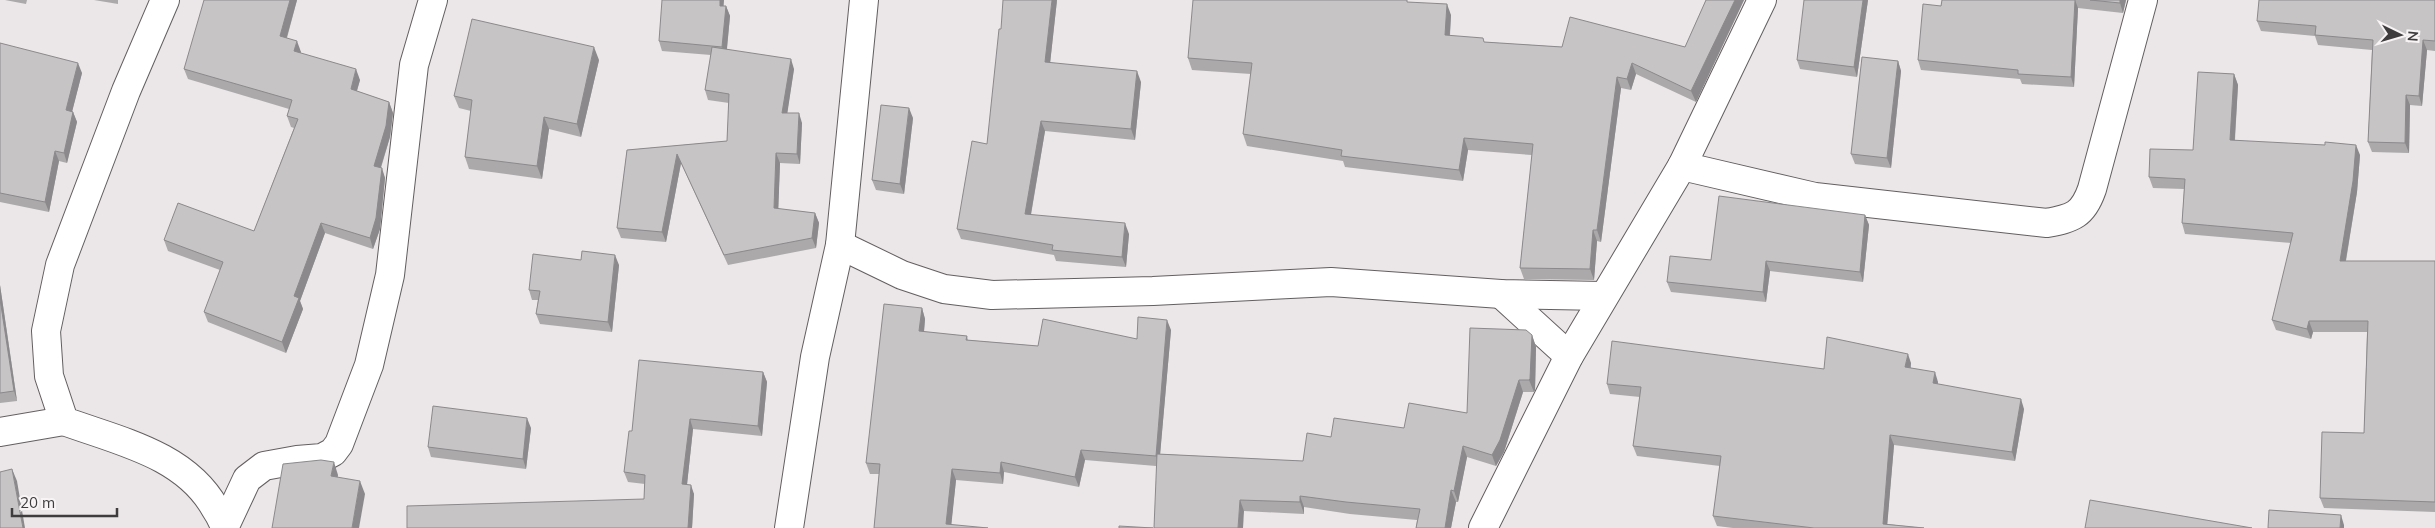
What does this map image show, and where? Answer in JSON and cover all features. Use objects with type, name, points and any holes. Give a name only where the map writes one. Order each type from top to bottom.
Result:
[{"type":"street","points":[[64,421],[49,376],[46,331],[60,265],[126,91],[165,0]]},
{"type":"street","points":[[225,527],[248,479],[264,466],[296,460],[322,458],[333,452],[340,444],[369,365],[390,275],[414,65],[433,0]]},
{"type":"street","points":[[789,528],[815,357],[840,244],[864,0]]},
{"type":"street","points":[[1483,528],[1569,356],[1682,166],[1762,0]]},
{"type":"street","points":[[1682,166],[1815,197],[2047,223],[2066,220],[2080,212],[2090,197],[2143,0]]},
{"type":"street","points":[[840,244],[902,275],[944,289],[992,295],[1153,291],[1331,282],[1501,294],[1603,296]]},
{"type":"street","points":[[1501,294],[1569,356]]},
{"type":"street","points":[[0,432],[64,421],[156,454],[184,471],[206,492],[225,527]]},
{"type":"building","points":[[204,0],[290,0],[280,36],[297,41],[294,51],[356,69],[351,89],[389,102],[386,126],[374,166],[382,168],[376,218],[370,238],[321,223],[294,296],[299,298],[282,342],[204,312],[223,262],[164,240],[178,203],[254,231],[298,119],[287,116],[292,100],[184,69]]},
{"type":"building","points":[[662,0],[720,0],[720,6],[726,6],[722,47],[659,41]]},
{"type":"building","points":[[1003,0],[1052,0],[1045,62],[1137,71],[1131,129],[1041,121],[1025,214],[1125,223],[1122,257],[1052,250],[1053,245],[957,229],[972,141],[987,144]]},
{"type":"building","points":[[1193,0],[1407,0],[1407,2],[1447,4],[1445,35],[1483,38],[1484,42],[1562,47],[1570,17],[1685,47],[1706,0],[1735,0],[1691,91],[1632,63],[1627,79],[1617,77],[1597,230],[1593,230],[1590,269],[1520,268],[1533,144],[1464,138],[1459,170],[1341,156],[1342,150],[1243,134],[1252,63],[1188,58]]},
{"type":"building","points":[[1804,0],[1863,0],[1854,67],[1797,60]]},
{"type":"building","points":[[1942,0],[2075,0],[2071,77],[2018,74],[2018,70],[1918,60],[1923,4],[1941,6]]},
{"type":"building","points":[[2090,0],[2120,0],[2120,3]]},
{"type":"building","points":[[2259,0],[2435,0],[2435,41],[2423,40],[2419,96],[2406,95],[2405,143],[2368,142],[2373,40],[2315,35],[2316,26],[2257,21]]},
{"type":"building","points":[[472,19],[594,47],[577,124],[544,117],[537,166],[465,157],[472,100],[454,96]]},
{"type":"building","points":[[0,43],[78,63],[66,110],[73,112],[64,153],[55,151],[45,202],[0,193]]},
{"type":"building","points":[[712,47],[791,59],[782,113],[799,113],[797,154],[776,153],[774,208],[815,213],[812,238],[724,255],[677,154],[662,232],[617,228],[627,150],[727,141],[729,94],[705,90]]},
{"type":"building","points":[[1862,57],[1898,61],[1887,158],[1851,154]]},
{"type":"building","points":[[2198,72],[2234,74],[2230,140],[2325,145],[2325,142],[2356,145],[2353,181],[2340,261],[2435,261],[2435,502],[2320,498],[2322,432],[2364,433],[2368,321],[2309,321],[2307,329],[2272,320],[2293,233],[2182,223],[2185,179],[2149,177],[2150,149],[2193,150]]},
{"type":"building","points":[[881,105],[909,108],[900,184],[872,180]]},
{"type":"building","points":[[1719,196],[1865,215],[1860,272],[1766,261],[1763,292],[1667,282],[1670,256],[1711,260]]},
{"type":"building","points":[[582,251],[615,255],[608,322],[536,314],[540,291],[529,290],[533,254],[581,260]]},
{"type":"building","points":[[0,299],[14,391],[0,393]]},
{"type":"building","points":[[884,304],[922,308],[919,331],[967,336],[966,340],[1038,346],[1043,319],[1137,339],[1138,317],[1167,320],[1156,456],[1081,450],[1075,477],[1001,462],[1000,473],[952,469],[946,524],[988,528],[874,528],[880,464],[866,463]]},
{"type":"building","points":[[1470,328],[1526,330],[1532,335],[1530,379],[1519,380],[1500,440],[1492,455],[1463,446],[1454,491],[1451,490],[1445,528],[1416,528],[1420,509],[1300,496],[1300,502],[1240,500],[1238,528],[1154,528],[1157,454],[1303,461],[1307,433],[1331,437],[1334,418],[1404,428],[1409,403],[1467,413]]},
{"type":"building","points":[[1827,337],[1908,354],[1905,367],[1935,372],[1933,383],[2021,399],[2012,452],[1890,435],[1883,524],[1924,528],[1814,528],[1713,516],[1721,456],[1633,446],[1641,387],[1607,384],[1612,341],[1824,369]]},
{"type":"building","points":[[639,360],[763,372],[758,426],[690,419],[682,484],[691,485],[688,528],[407,528],[407,506],[644,499],[645,475],[624,472],[629,431],[632,431]]},
{"type":"building","points":[[433,406],[527,418],[523,459],[428,447]]},
{"type":"building","points":[[321,460],[334,462],[331,476],[360,481],[352,528],[272,528],[283,464]]},
{"type":"building","points":[[12,469],[23,528],[0,528],[0,472]]},
{"type":"building","points":[[2090,500],[2252,528],[2085,528]]},
{"type":"building","points":[[2269,510],[2341,515],[2340,528],[2268,528]]},
{"type":"building","points":[[1119,526],[1153,528],[1119,528]]}]
